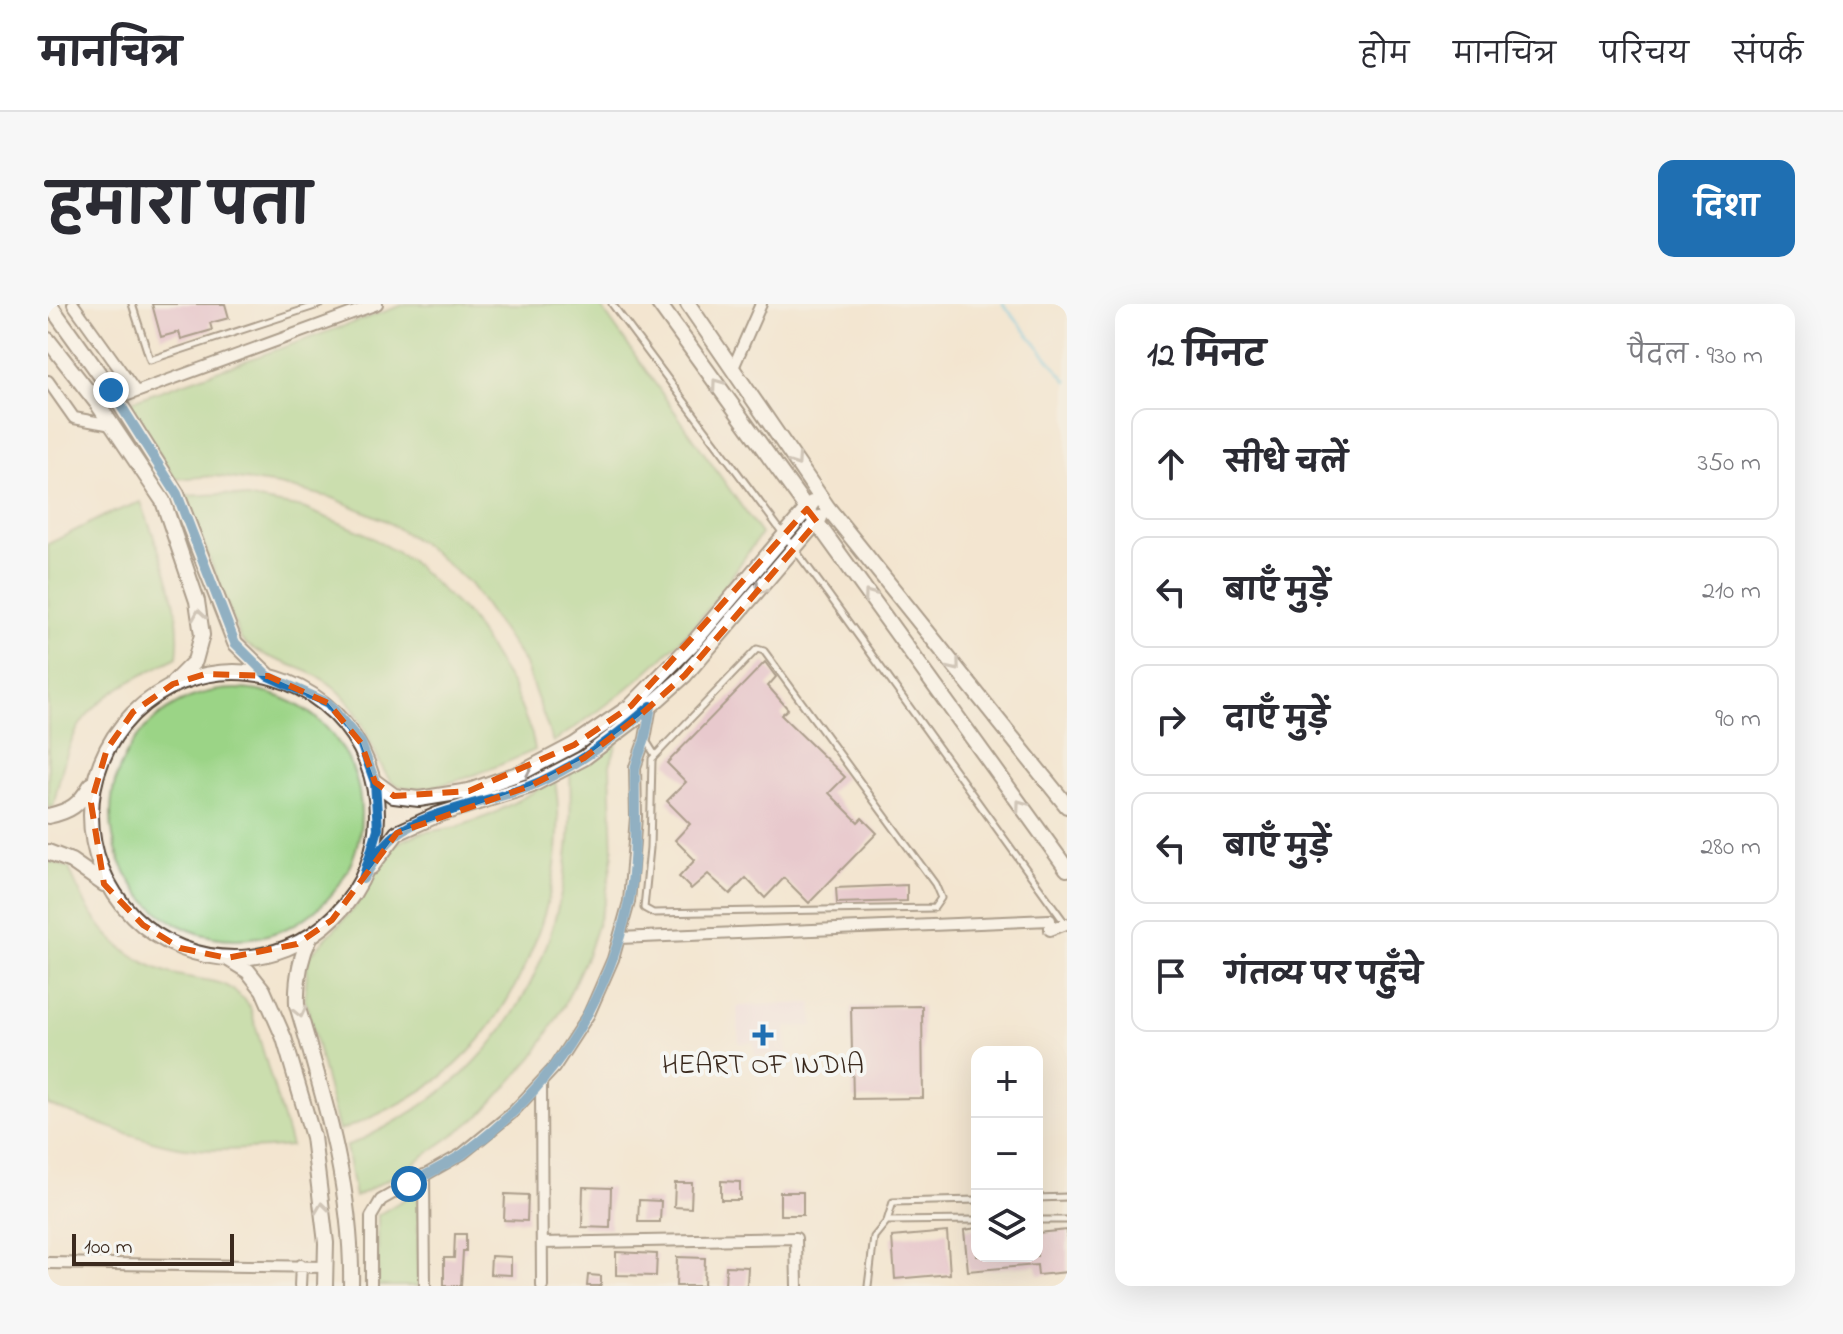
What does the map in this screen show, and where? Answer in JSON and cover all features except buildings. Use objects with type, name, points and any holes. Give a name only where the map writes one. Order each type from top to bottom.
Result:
[{"type":"street","points":[[49,304],[117,399],[177,494],[235,643],[268,676]]},
{"type":"street","points":[[73,304],[136,392]]},
{"type":"street","points":[[117,399],[377,304]]},
{"type":"street","points":[[659,304],[1067,869]]},
{"type":"street","points":[[688,304],[828,508],[1067,806]]},
{"type":"street","points":[[733,368],[761,304]]},
{"type":"street","points":[[48,340],[112,425],[163,501],[197,601],[202,635],[195,661],[173,684],[133,712],[107,749],[96,777],[91,803],[96,851],[104,884]]},
{"type":"street","points":[[48,381],[74,418],[112,425]]},
{"type":"street","points":[[375,782],[394,796],[419,799],[469,791],[523,772],[574,745],[631,706],[694,642],[819,495]]},
{"type":"street","points":[[48,852],[71,861],[104,884],[143,925],[180,948],[227,958],[263,955],[310,937],[332,920],[397,833],[437,815],[530,786],[584,758],[651,706],[685,675],[828,508]]},
{"type":"street","points":[[173,684],[218,672],[241,670],[268,676],[328,703],[361,743],[375,782],[378,829],[363,879]]},
{"type":"street","points":[[371,1286],[371,1217],[381,1200],[462,1154],[512,1113],[554,1068],[589,1014],[613,959],[629,902],[636,817],[635,767],[645,739],[651,706]]},
{"type":"street","points":[[48,816],[62,813],[80,802],[96,777]]},
{"type":"street","points":[[619,938],[1050,920],[1050,930],[1066,925]]},
{"type":"street","points":[[310,937],[301,956],[296,985],[297,1005],[342,1169],[351,1286]]},
{"type":"street","points":[[227,958],[248,971],[263,990],[284,1038],[313,1137],[326,1243],[325,1286]]},
{"type":"street","points":[[541,1082],[542,1286]]},
{"type":"street","points":[[424,1175],[425,1286]]},
{"type":"street","points":[[542,1243],[796,1238],[797,1286]]},
{"type":"street","points":[[350,1246],[371,1245]]},
{"type":"street","points":[[48,1263],[325,1267]]},
{"type":"street","points":[[300,1286],[301,1265]]},
{"type":"lane","points":[[132,304],[150,360],[321,304]]},
{"type":"lane","points":[[612,304],[1066,925]]},
{"type":"lane","points":[[757,649],[764,651],[941,892],[938,904],[925,910],[649,911],[644,908],[644,901],[650,848],[651,764],[655,755],[757,649]]},
{"type":"lane","points":[[645,739],[655,755]]},
{"type":"lane","points":[[1043,1198],[1067,1197]]},
{"type":"lane","points":[[868,1286],[874,1237],[887,1221],[893,1202],[971,1200]]},
{"type":"lane","points":[[887,1221],[971,1220]]},
{"type":"lane","points":[[1043,1220],[1067,1220]]},
{"type":"highlighted area","points":[[807,509],[817,522],[685,675],[638,717],[584,758],[530,786],[397,833],[332,920],[297,944],[227,958],[180,948],[143,925],[104,884],[91,803],[107,749],[133,712],[173,684],[205,674],[268,676],[328,703],[361,743],[375,782],[394,796],[469,791],[574,745],[631,706]]},
{"type":"shaded area","name":"HEART OF INDIA","points":[[812,1003],[813,1026],[786,1027],[787,1054],[755,1056],[754,1042],[739,1043],[737,1006]]},
{"type":"green space","points":[[406,304],[599,304],[761,534],[711,605],[657,663],[596,713],[553,742],[524,662],[470,584],[427,547],[384,520],[333,498],[279,485],[215,476],[175,479],[126,403]]},
{"type":"green space","points":[[224,494],[303,508],[362,532],[411,561],[469,616],[512,685],[535,750],[481,772],[435,786],[415,788],[398,785],[387,776],[365,729],[344,696],[323,679],[263,654],[241,640],[185,496]]},
{"type":"green space","points":[[141,502],[173,598],[177,617],[177,657],[103,699],[84,719],[68,750],[53,807],[48,807],[48,544],[106,515]]},
{"type":"green space","points":[[236,689],[272,695],[295,704],[315,717],[333,735],[351,766],[361,814],[355,850],[346,873],[333,893],[315,911],[284,929],[236,939],[200,933],[177,924],[157,911],[139,893],[121,862],[111,814],[117,778],[126,755],[139,735],[157,717],[188,699]]},
{"type":"green space","points":[[619,737],[610,765],[613,854],[605,901],[588,953],[564,1006],[534,1056],[481,1115],[400,1173],[355,1197],[346,1147],[414,1111],[461,1076],[500,1033],[521,1000],[539,965],[562,890],[568,852],[570,773]]},
{"type":"green space","points":[[555,780],[557,851],[551,888],[541,925],[511,994],[469,1052],[440,1078],[392,1108],[339,1131],[305,999],[308,957],[354,909],[392,845],[420,833],[457,827],[493,814]]},
{"type":"green space","points":[[48,860],[69,868],[96,920],[136,958],[173,974],[224,985],[250,1007],[291,1146],[217,1150],[173,1146],[125,1133],[48,1105]]},
{"type":"green space","points":[[418,1191],[418,1286],[378,1286],[378,1215]]},
{"type":"waterway","points":[[1003,304],[1067,381]]},
{"type":"place","name":"HEART OF INDIA","points":[[763,1035]]},
{"type":"route","points":[[111,390],[177,494],[235,643],[268,676],[328,703],[361,743],[375,782],[378,829],[363,879],[397,833],[437,815],[530,786],[584,758],[651,706],[645,739],[635,767],[636,817],[629,902],[613,959],[589,1014],[554,1068],[512,1113],[462,1154],[409,1184]]}]
